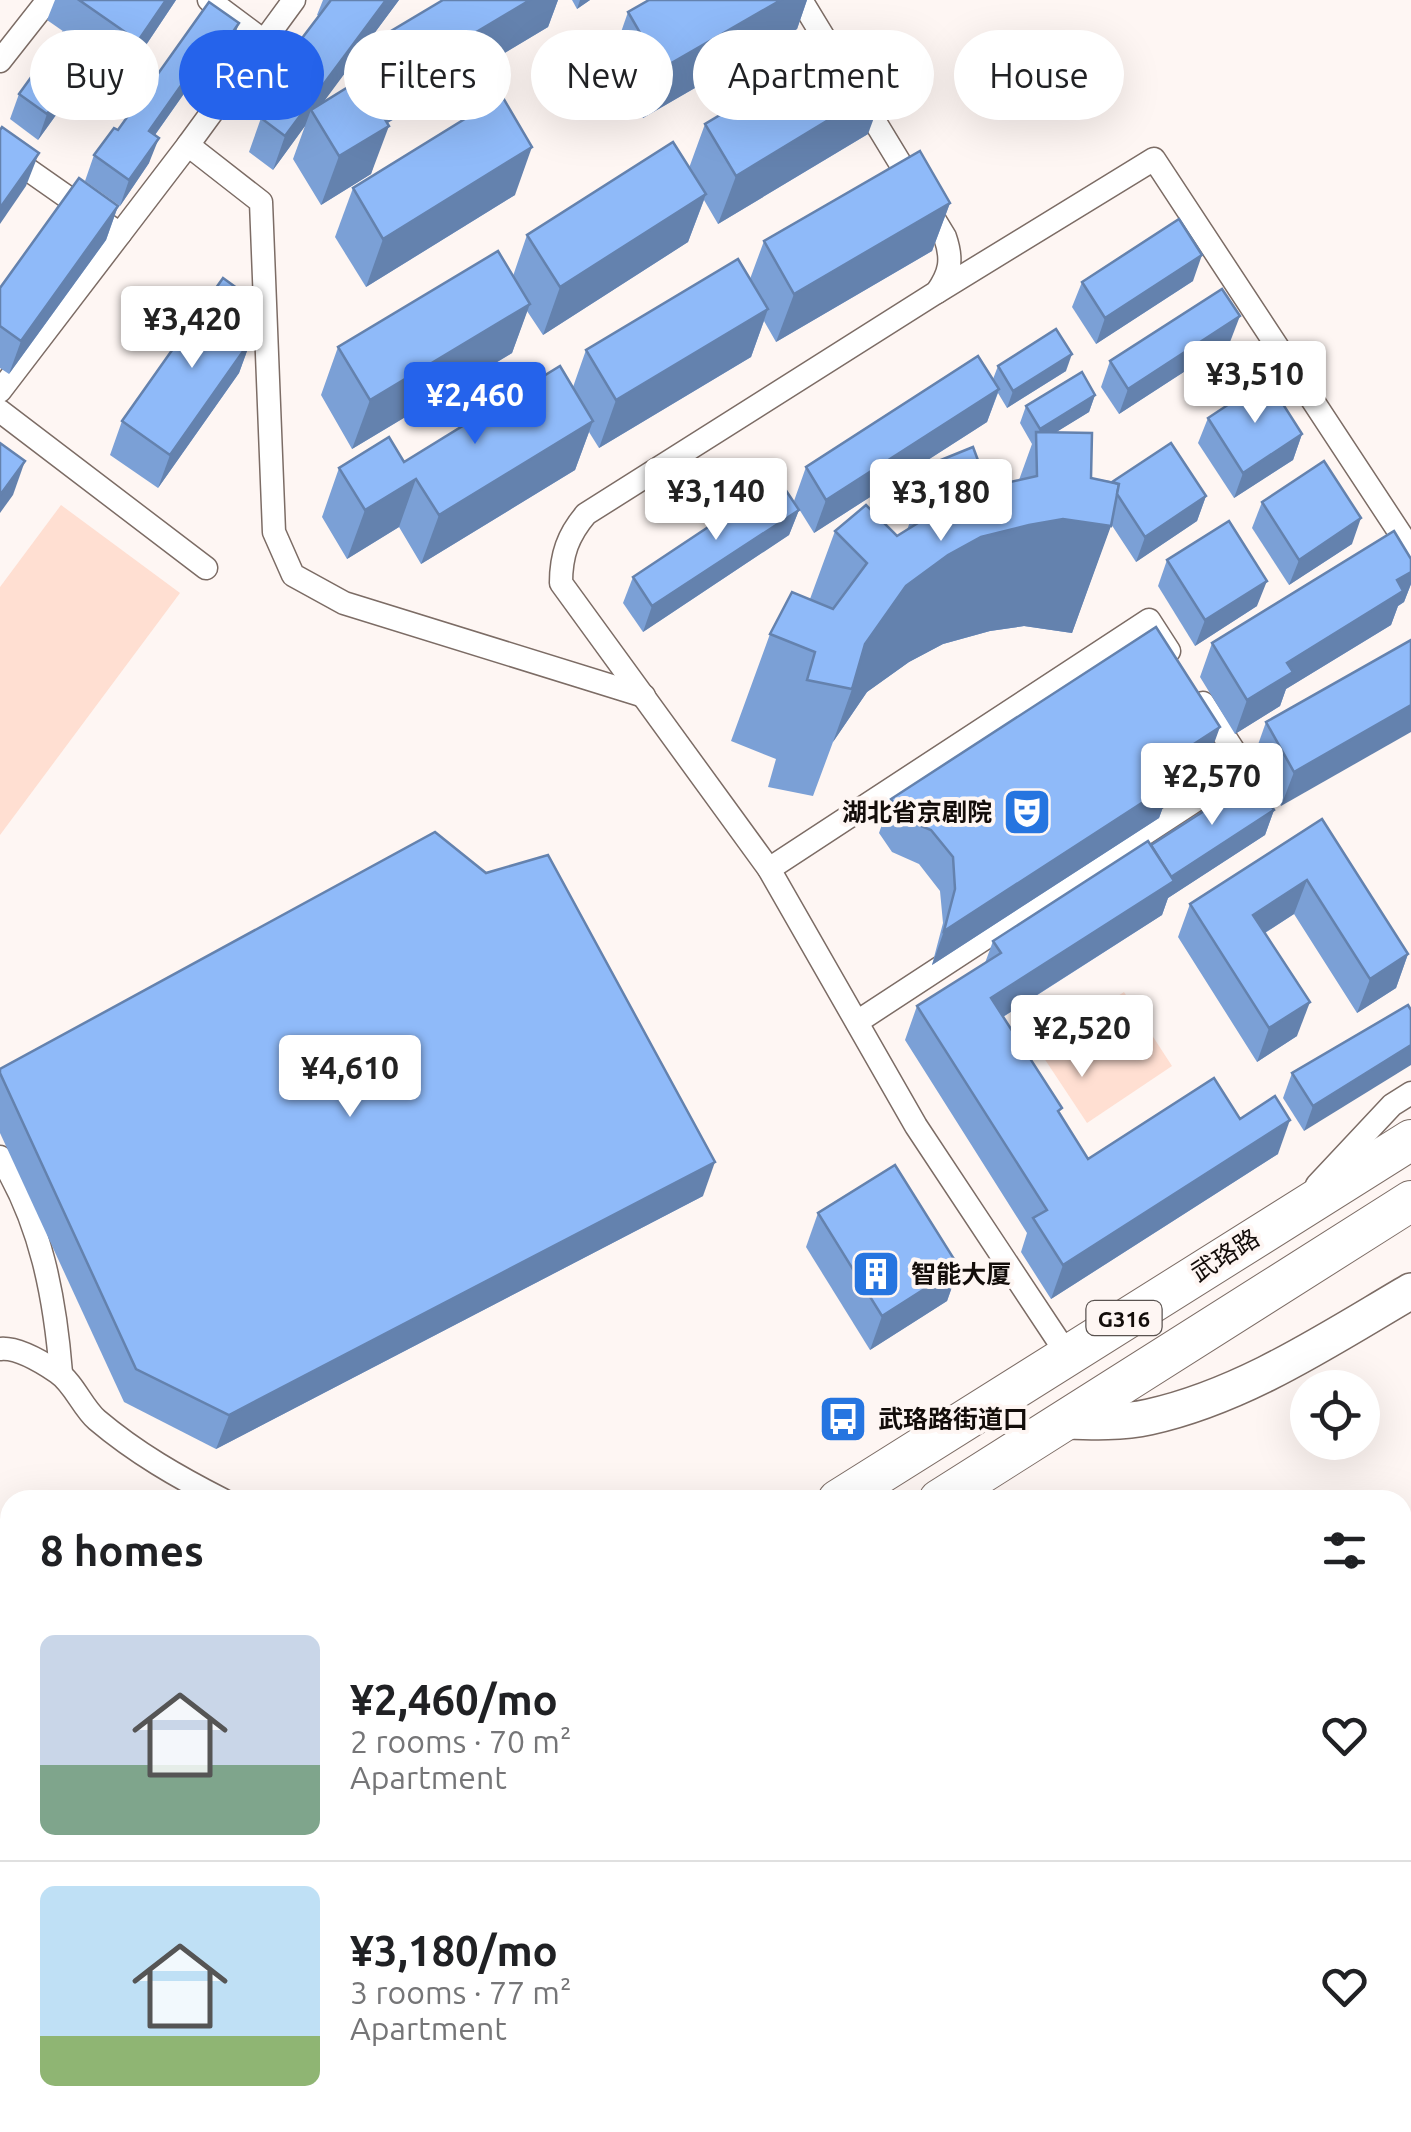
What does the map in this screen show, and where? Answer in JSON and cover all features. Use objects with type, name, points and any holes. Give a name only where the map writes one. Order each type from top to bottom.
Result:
[{"type":"highway","name":"武珞路","points":[[854,1490],[1411,1140]]},
{"type":"highway","name":"G316","points":[[956,1490],[1411,1201]]},
{"type":"main road","points":[[1065,1421],[1148,1418],[1203,1401],[1316,1347],[1411,1290]]},
{"type":"street","points":[[0,62],[48,0]]},
{"type":"street","points":[[210,0],[250,30]]},
{"type":"street","points":[[272,30],[294,0]]},
{"type":"street","points":[[802,0],[945,237],[952,256],[948,277],[937,292]]},
{"type":"street","points":[[0,391],[206,120]]},
{"type":"street","points":[[188,145],[261,202],[274,532],[293,574],[344,603],[644,696]]},
{"type":"street","points":[[0,150],[120,234]]},
{"type":"street","points":[[1067,1354],[916,1126],[769,869],[561,583],[561,567],[573,529],[586,514],[1154,159],[1411,550]]},
{"type":"street","points":[[0,411],[206,568]]},
{"type":"street","points":[[769,869],[1149,620],[1246,768],[856,1022]]},
{"type":"street","points":[[1289,1216],[1392,1104],[1411,1093]]},
{"type":"street","points":[[0,1158],[12,1176],[48,1269],[61,1373]]},
{"type":"street","points":[[0,1349],[10,1348],[61,1373],[93,1417],[159,1466],[205,1490]]},
{"type":"shaded area","points":[[61,505],[180,593],[0,835],[0,587]]},
{"type":"shaded area","points":[[1124,992],[1172,1066],[1087,1123],[1038,1049]]},
{"type":"building","points":[[79,0],[166,0],[146,30],[122,30]]},
{"type":"building","points":[[331,0],[386,0],[364,30],[344,30],[344,57],[324,83],[324,30],[308,30]]},
{"type":"building","points":[[443,0],[530,0],[480,30],[393,30]]},
{"type":"building","points":[[649,0],[781,0],[729,30],[693,30],[693,51],[673,62],[673,30],[638,30],[628,12]]},
{"type":"building","points":[[209,2],[239,23],[234,30],[189,30]]},
{"type":"building","points":[[179,44],[179,88],[159,117],[159,72]]},
{"type":"building","points":[[30,79],[30,102],[19,94]]},
{"type":"building","points":[[344,90],[344,120],[385,120],[389,126],[339,156],[317,120],[324,120],[324,102]]},
{"type":"building","points":[[511,111],[532,147],[383,239],[353,188],[463,120],[511,120]]},
{"type":"building","points":[[125,120],[157,120],[149,131],[159,138],[129,180],[94,155],[114,128],[118,130]]},
{"type":"building","points":[[264,120],[297,120],[285,136]]},
{"type":"building","points":[[712,120],[828,120],[736,176],[705,124]]},
{"type":"building","points":[[2,127],[39,153],[0,208],[0,130]]},
{"type":"building","points":[[673,142],[706,194],[560,287],[527,235]]},
{"type":"building","points":[[920,151],[950,203],[794,294],[764,241]]},
{"type":"building","points":[[79,178],[118,206],[21,341],[0,326],[0,288]]},
{"type":"building","points":[[1179,219],[1202,255],[1105,318],[1082,282]]},
{"type":"building","points":[[498,251],[530,304],[370,400],[338,347]]},
{"type":"building","points":[[738,259],[768,309],[616,400],[586,350]]},
{"type":"building","points":[[223,278],[252,299],[232,326],[251,340],[170,455],[122,421]]},
{"type":"building","points":[[1222,289],[1240,316],[1128,389],[1110,361]]},
{"type":"building","points":[[1056,329],[1072,354],[1013,391],[998,366]]},
{"type":"building","points":[[978,356],[999,389],[826,500],[806,467]]},
{"type":"building","points":[[560,366],[593,421],[439,515],[416,479],[365,510],[339,468],[389,437],[404,462]]},
{"type":"building","points":[[1082,372],[1095,395],[1040,429],[1026,406]]},
{"type":"building","points":[[1267,379],[1302,434],[1243,473],[1208,418]]},
{"type":"building","points":[[1036,432],[1092,433],[1091,478],[1119,484],[1111,526],[1063,519],[981,537],[906,586],[865,644],[852,689],[807,680],[815,652],[770,634],[792,592],[833,609],[867,563],[835,531],[866,505],[897,536],[947,505],[931,464],[973,447],[988,487],[1037,476]]},
{"type":"building","points":[[0,443],[25,461],[0,495]]},
{"type":"building","points":[[1171,443],[1206,496],[1145,537],[1117,494],[1119,484],[1112,482]]},
{"type":"building","points":[[1324,461],[1361,518],[1299,560],[1262,502]]},
{"type":"building","points":[[779,480],[799,510],[652,606],[633,577]]},
{"type":"building","points":[[1229,521],[1267,581],[1205,620],[1167,560]]},
{"type":"building","points":[[1394,531],[1411,559],[1411,572],[1397,580],[1403,591],[1287,663],[1293,672],[1247,700],[1212,643]]},
{"type":"building","points":[[1156,627],[1220,727],[1160,766],[1171,784],[944,931],[955,889],[953,857],[931,830],[904,819],[891,799]]},
{"type":"building","points":[[1411,640],[1411,705],[1294,772],[1266,722]]},
{"type":"building","points":[[1254,779],[1274,810],[1171,877],[1151,845]]},
{"type":"building","points":[[1322,819],[1408,954],[1370,979],[1307,880],[1253,915],[1310,1002],[1269,1028],[1190,904]]},
{"type":"building","points":[[435,832],[486,873],[548,855],[715,1162],[229,1415],[136,1369],[0,1069]]},
{"type":"building","points":[[1148,841],[1174,881],[991,998],[1062,1108],[1058,1111],[1088,1159],[1214,1078],[1240,1119],[1275,1096],[1290,1120],[1063,1265],[1033,1218],[1047,1210],[917,1006],[1001,953],[993,941]]},
{"type":"building","points":[[1408,1005],[1411,1045],[1313,1106],[1292,1073]]},
{"type":"building","points":[[895,1165],[959,1267],[882,1316],[818,1213]]},
{"type":"place","name":"湖北省京剧院","points":[[1027,812]]},
{"type":"place","name":"智能大厦","points":[[876,1274]]},
{"type":"place","name":"武珞路街道口","points":[[843,1419]]}]
